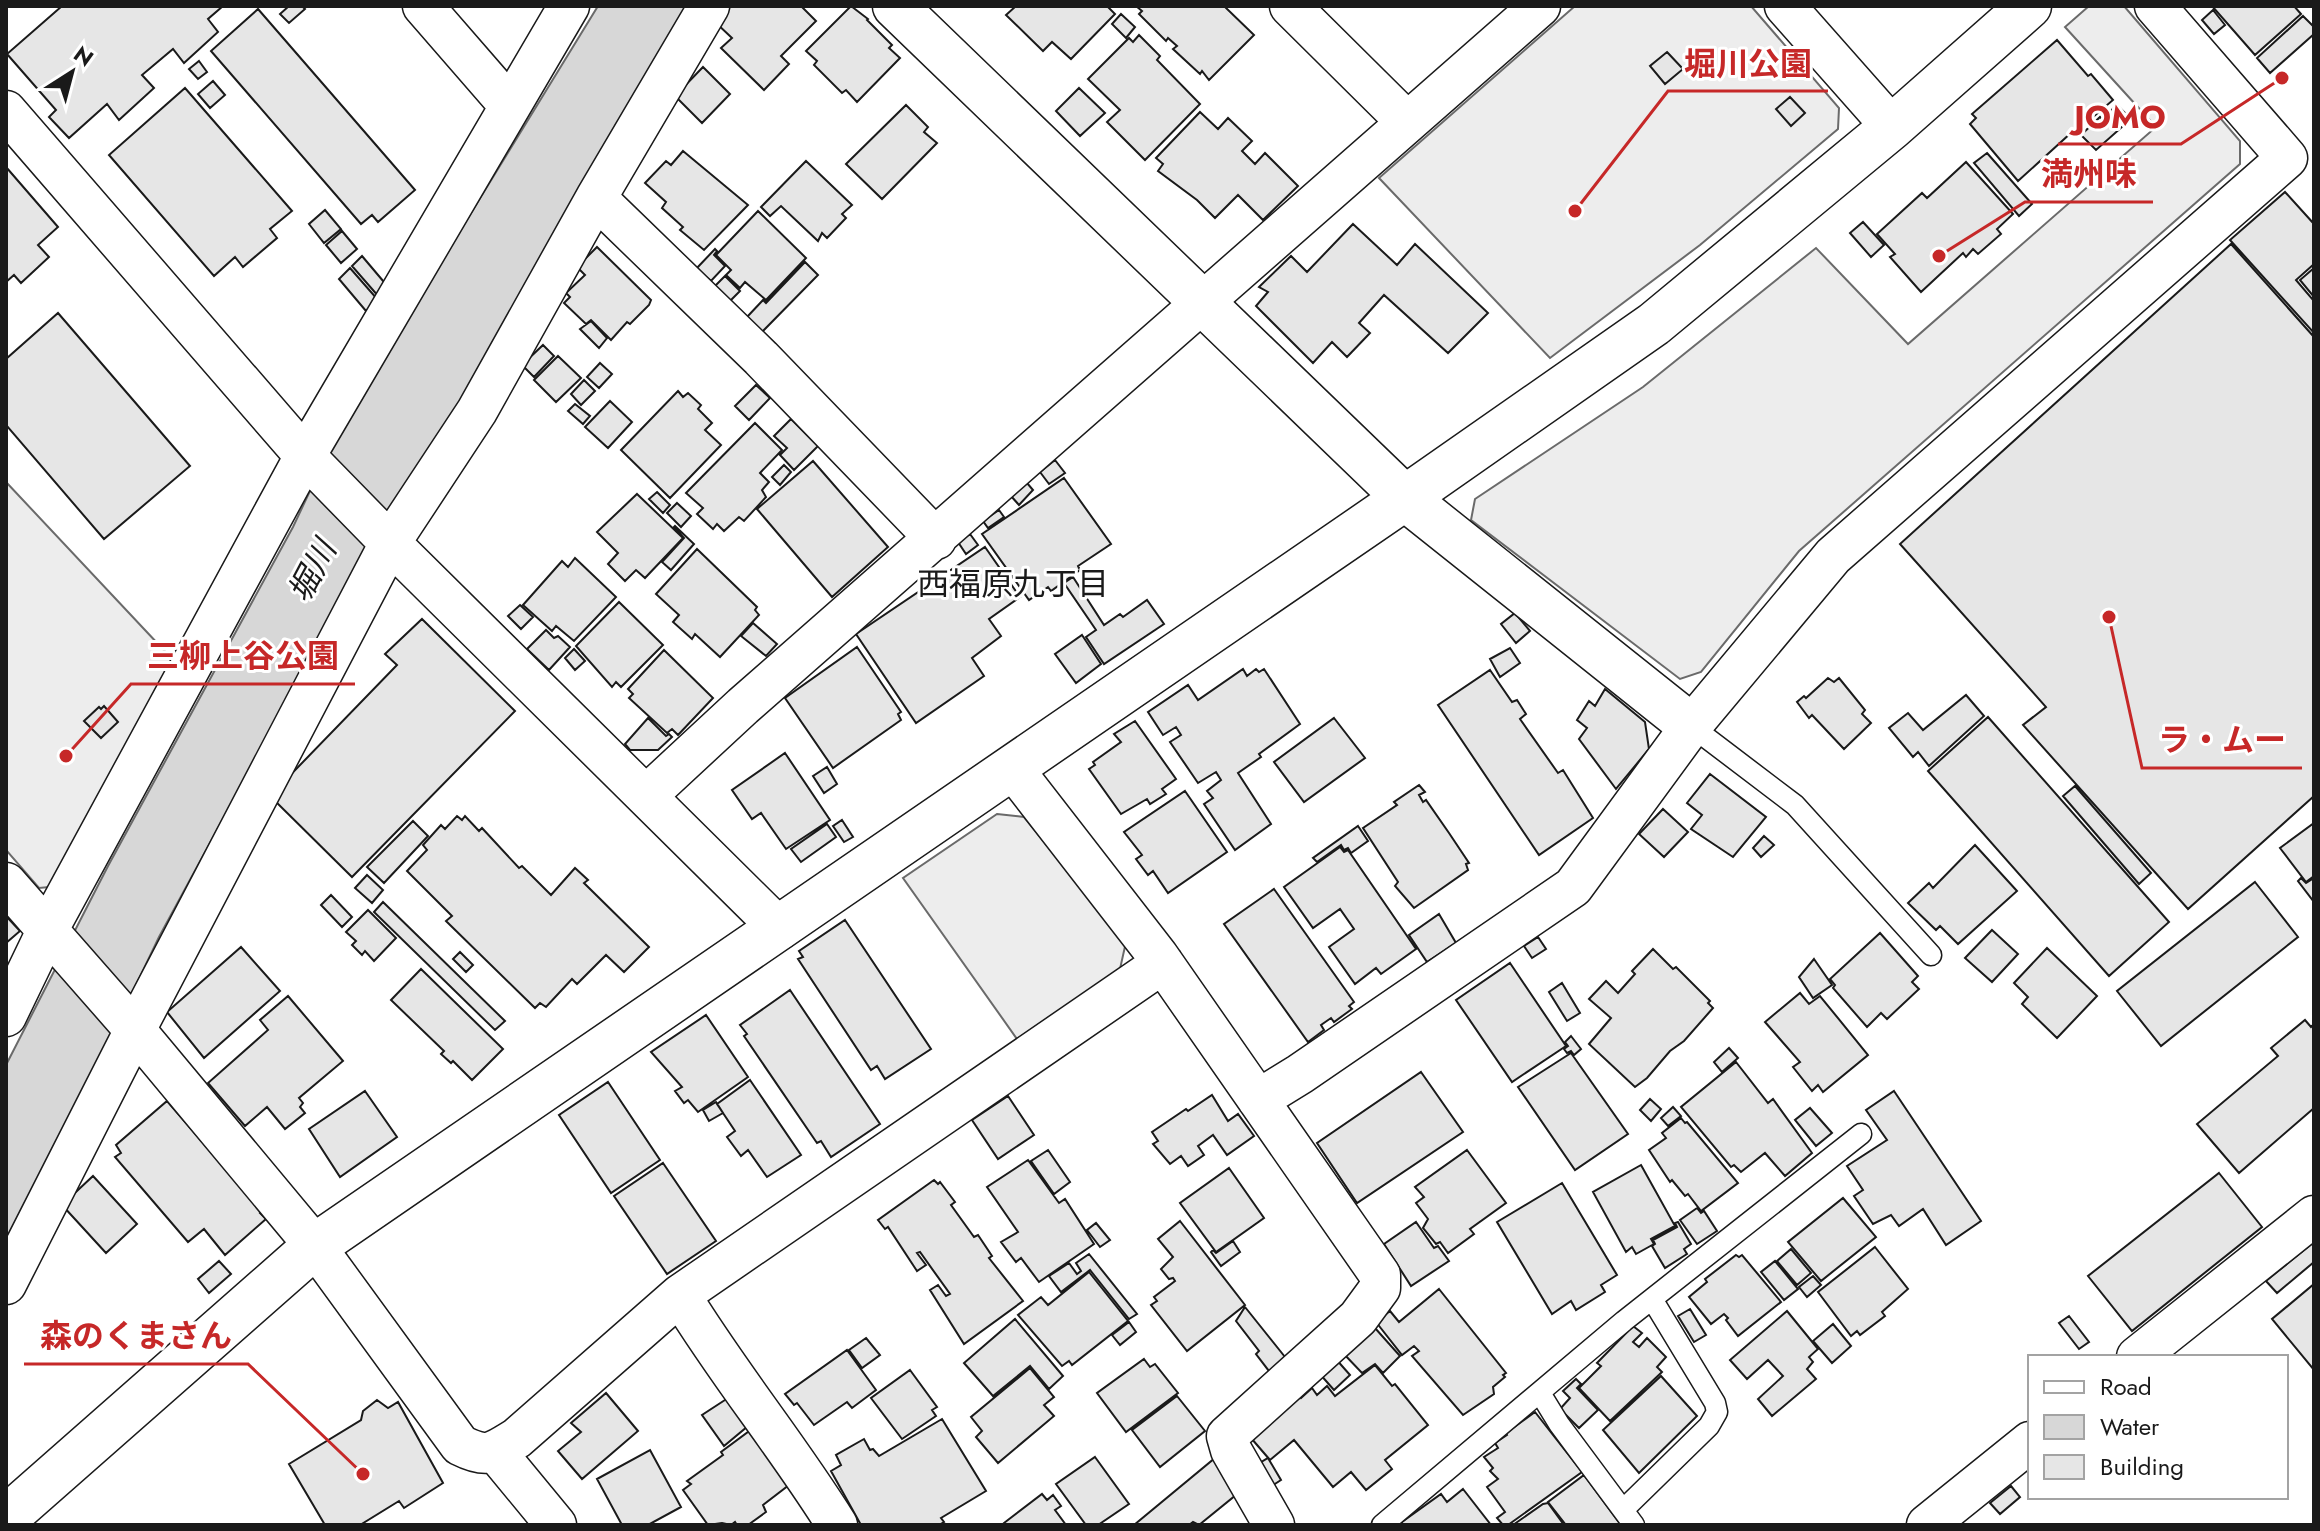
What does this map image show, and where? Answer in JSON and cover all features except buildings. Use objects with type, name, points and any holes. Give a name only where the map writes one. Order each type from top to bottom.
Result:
[{"type":"street","points":[[423,6],[509,105]]},
{"type":"street","points":[[6,1016],[53,937],[305,456],[569,6]]},
{"type":"street","points":[[6,1284],[124,1018],[390,543],[477,411],[596,198],[709,6]]},
{"type":"street","points":[[895,6],[1405,498],[1691,726]]},
{"type":"street","points":[[1290,6],[1407,122]]},
{"type":"street","points":[[646,796],[743,706],[1540,6]]},
{"type":"street","points":[[1785,6],[1892,127]]},
{"type":"street","points":[[6,1518],[315,1246],[1013,769],[1654,324],[1892,127],[2029,6]]},
{"type":"street","points":[[1258,1100],[1573,887],[1691,726],[1833,556],[2287,158],[2155,6]]},
{"type":"street","points":[[6,111],[305,456],[780,929]]},
{"type":"street","points":[[596,198],[761,358],[936,539]]},
{"type":"street","points":[[1013,769],[1163,963],[1380,1275],[1380,1288],[1358,1318],[1227,1436],[1231,1450],[1274,1525]]},
{"type":"street","points":[[6,883],[315,1246],[460,1445],[478,1454],[495,1451],[517,1438],[680,1295],[1163,963]]},
{"type":"street","points":[[2140,1355],[2314,1216]]},
{"type":"street","points":[[680,1295],[713,1349],[837,1525]]},
{"type":"street","points":[[1927,1525],[2028,1444]]},
{"type":"street","points":[[495,1451],[556,1525]]},
{"type":"lane","points":[[1691,726],[1795,805],[1931,955]]},
{"type":"lane","points":[[1382,1525],[1652,1299],[1861,1134]]},
{"type":"lane","points":[[1540,1393],[1628,1518],[1709,1426],[1717,1412],[1715,1403],[1652,1299]]},
{"type":"shaded area","points":[[1575,6],[1751,6],[1839,108],[1838,129],[1700,245],[1550,358],[1379,178]]},
{"type":"shaded area","points":[[2089,6],[2124,6],[2240,141],[2240,164],[1799,551],[1701,672],[1680,679],[1471,520],[1475,499],[1643,387],[1816,248],[1908,344],[2156,127],[2065,27]]},
{"type":"shaded area","points":[[6,482],[175,662],[60,886],[39,888],[6,850]]},
{"type":"shaded area","points":[[997,814],[1024,817],[1126,942],[1120,969],[1017,1039],[903,878]]},
{"type":"water","name":"堀川","points":[[598,6],[693,6],[519,304],[356,574],[159,937],[103,1054],[6,1241],[6,1065],[108,866],[293,527],[342,423]]},
{"type":"place","name":"JOMO","points":[[2282,78]]},
{"type":"place","name":"堀川公園","points":[[1575,211]]},
{"type":"place","name":"満州味","points":[[1939,256]]},
{"type":"place","name":"ラ・ムー","points":[[2109,617]]},
{"type":"place","name":"三柳上谷公園","points":[[66,756]]},
{"type":"place","name":"森のくまさん","points":[[363,1474]]},
{"type":"district","name":"西福原九丁目","points":[[1013,584]]}]
